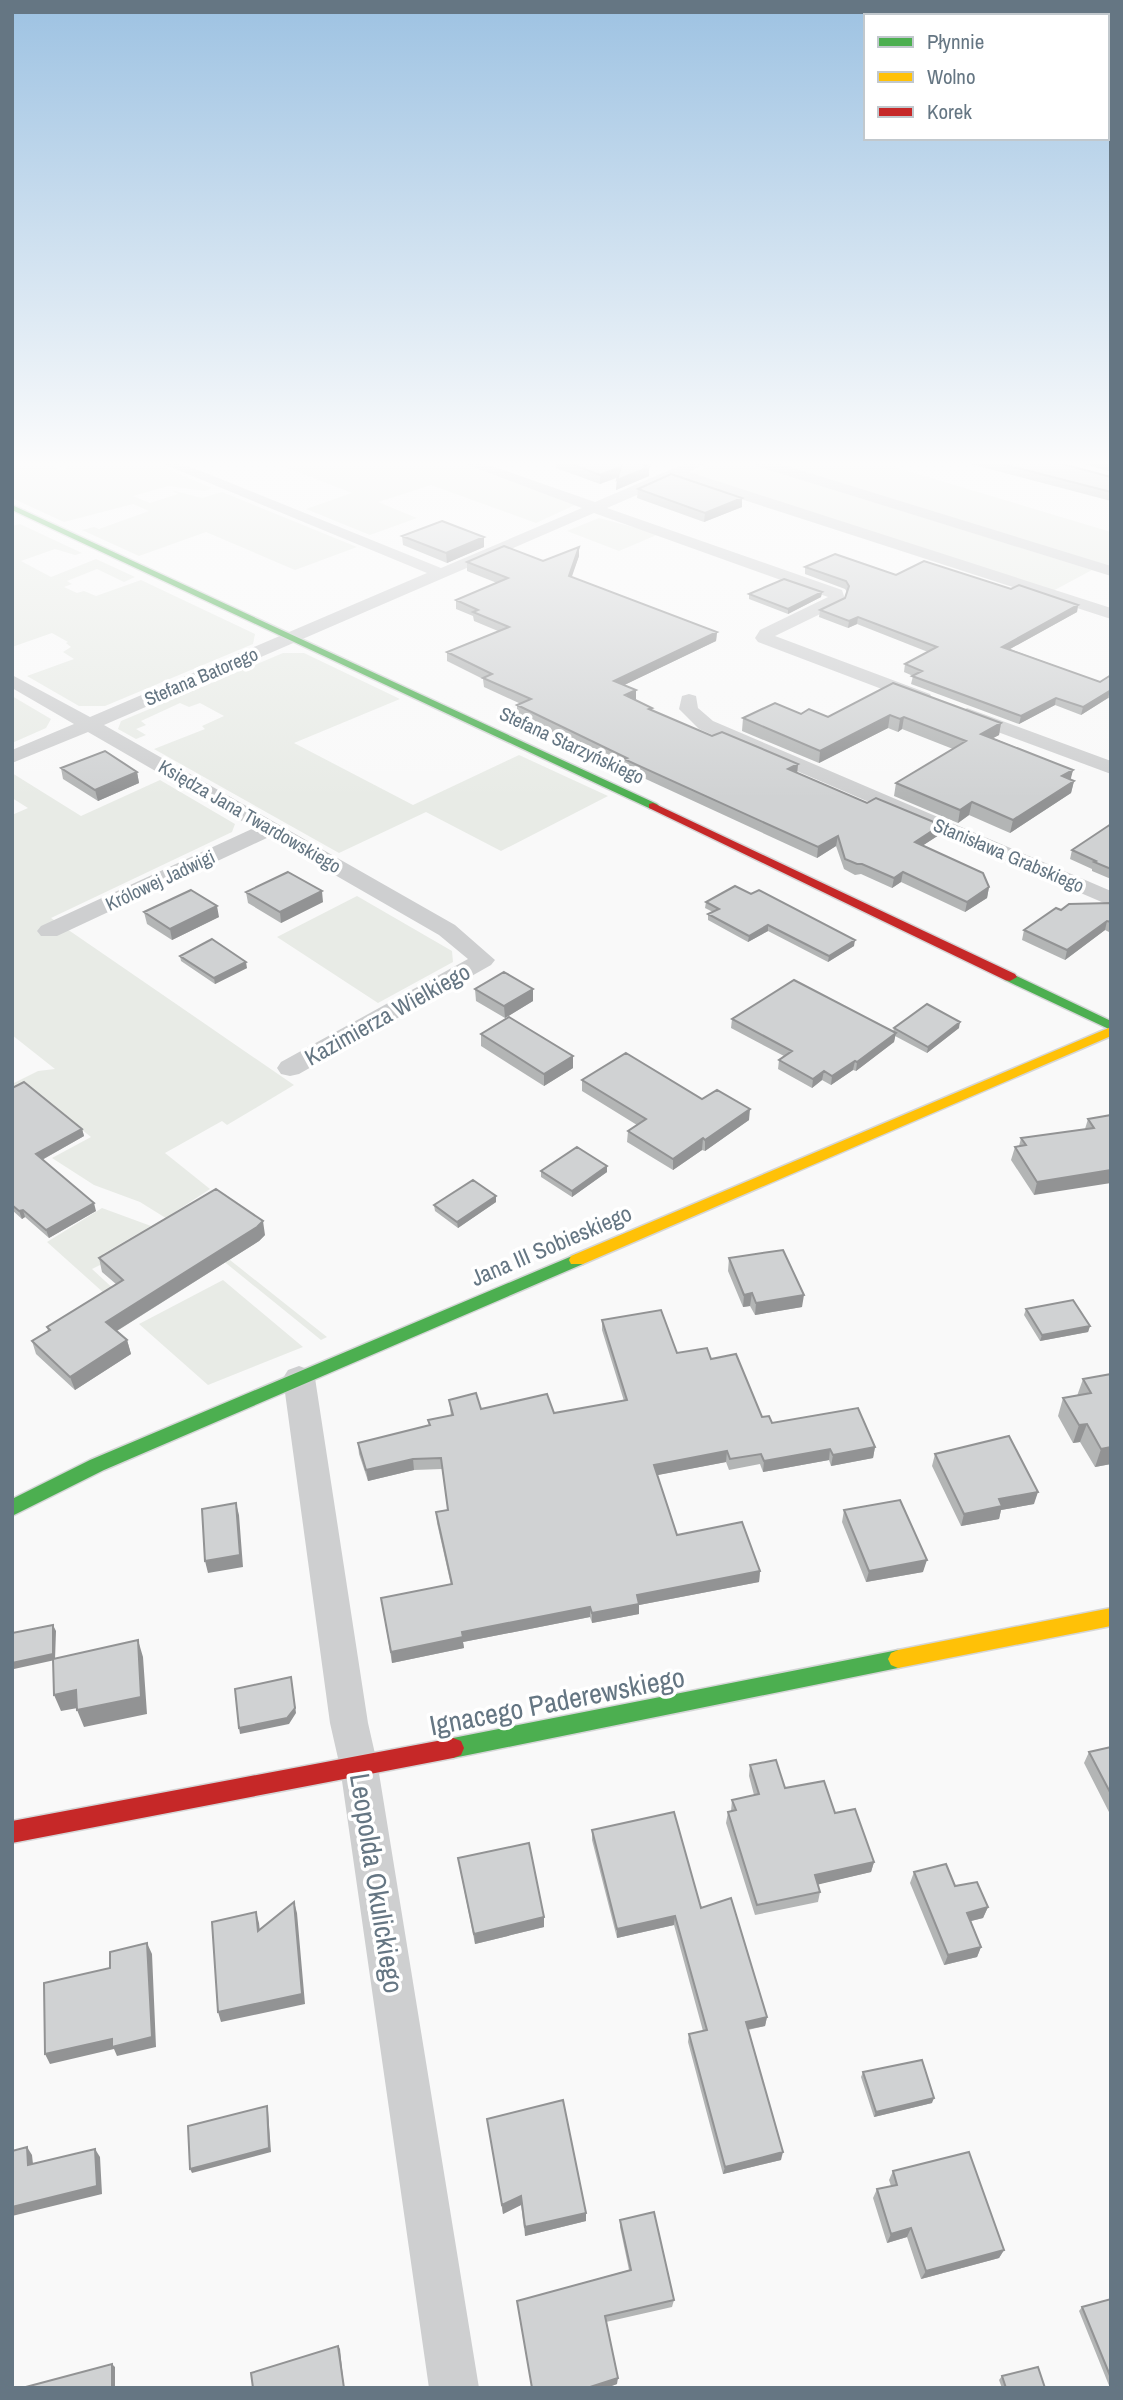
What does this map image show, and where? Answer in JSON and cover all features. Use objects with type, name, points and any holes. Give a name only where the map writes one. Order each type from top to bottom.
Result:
[{"type":"street","name":"Stefana Starzyńskiego","points":[[158,575],[710,833],[1111,1028]]},
{"type":"street","name":"Stefana Batorego","points":[[12,757],[435,575]]},
{"type":"street","points":[[783,575],[836,594],[837,599],[766,634],[764,638],[1111,768]]},
{"type":"street","points":[[998,575],[1111,614]]},
{"type":"street","name":"Księdza Jana Twardowskiego","points":[[12,680],[447,930],[483,960]]},
{"type":"street","name":"Stanisława Grabskiego","points":[[689,700],[688,709],[706,725],[1111,899]]},
{"type":"street","name":"Królowej Jadwigi","points":[[49,931],[271,828]]},
{"type":"street","name":"Kazimierza Wielkiego","points":[[290,1069],[483,960]]},
{"type":"street","name":"Jana III Sobieskiego","points":[[12,1508],[97,1465],[1111,1028]]},
{"type":"street","name":"Leopolda Okulickiego","points":[[299,1378],[349,1723],[359,1767],[454,2388]]},
{"type":"street","name":"Ignacego Paderewskiego","points":[[12,1832],[359,1767],[1111,1617]]},
{"type":"shaded area","points":[[12,575],[82,575],[67,581],[72,584],[64,587],[77,593],[84,591],[96,596],[141,580],[255,634],[253,644],[105,706],[79,706],[27,676],[74,659],[63,652],[71,647],[66,643],[68,642],[52,633],[12,647]]},
{"type":"shaded area","points":[[109,575],[135,577],[124,582]]},
{"type":"shaded area","points":[[999,575],[1083,575],[1051,592]]},
{"type":"shaded area","points":[[283,653],[304,653],[400,699],[294,743],[413,805],[519,755],[608,796],[501,851],[426,812],[339,853],[154,749],[205,729],[202,726],[224,716],[200,703],[189,707],[180,703],[141,721],[146,725],[136,729],[146,735],[136,739],[118,729],[121,721]]},
{"type":"shaded area","points":[[12,696],[51,719],[46,728],[12,743]]},
{"type":"shaded area","points":[[12,773],[81,816],[160,780],[235,824],[232,832],[51,918],[294,1085],[227,1125],[222,1121],[165,1153],[210,1189],[172,1214],[327,1337],[321,1340],[185,1230],[140,1202],[94,1185],[52,1158],[91,1137],[28,1087],[12,1095],[12,1084],[38,1071],[55,1069],[12,1035],[12,815],[28,808],[12,798]]},
{"type":"shaded area","points":[[357,896],[452,951],[453,962],[378,1003],[277,937]]},
{"type":"shaded area","points":[[102,1208],[151,1226],[103,1254],[110,1260],[92,1269],[142,1315],[134,1320],[47,1242]]},
{"type":"shaded area","points":[[223,1280],[303,1347],[208,1385],[139,1324]]},
{"type":"building","points":[[500,575],[569,575],[717,632],[614,681],[636,690],[625,695],[652,708],[649,709],[712,736],[722,732],[798,764],[788,769],[867,803],[876,798],[941,825],[915,842],[983,873],[989,887],[967,902],[903,872],[894,878],[857,864],[845,859],[838,836],[818,847],[624,759],[627,758],[517,705],[531,699],[483,678],[492,674],[447,652],[509,627],[473,612],[478,610],[456,600],[508,578]]},
{"type":"building","points":[[828,575],[968,575],[1011,589],[1019,585],[1078,605],[1002,647],[1100,682],[1111,675],[1111,690],[1083,707],[1056,698],[1021,716],[912,676],[922,671],[905,664],[937,647],[858,617],[849,621],[820,610],[845,598],[849,586],[846,581]]},
{"type":"building","points":[[784,579],[822,592],[788,609],[749,594]]},
{"type":"building","points":[[893,683],[1001,723],[981,734],[1073,770],[1062,776],[1074,781],[1013,820],[972,802],[960,810],[896,783],[966,741],[904,717],[900,719],[890,715],[820,751],[743,718],[775,703],[801,714],[809,709],[828,717]]},
{"type":"building","points":[[105,751],[137,772],[95,790],[61,768]]},
{"type":"building","points":[[1111,824],[1111,869],[1072,850]]},
{"type":"building","points":[[288,872],[322,891],[280,912],[246,892]]},
{"type":"building","points":[[735,886],[751,894],[759,890],[855,940],[829,956],[768,925],[749,936],[708,914],[719,909],[706,902]]},
{"type":"building","points":[[191,890],[217,906],[170,929],[144,912]]},
{"type":"building","points":[[1111,903],[1111,922],[1107,921],[1067,950],[1024,930],[1056,908],[1061,910],[1069,904]]},
{"type":"building","points":[[212,939],[246,962],[214,978],[180,956]]},
{"type":"building","points":[[504,972],[533,989],[504,1006],[475,989]]},
{"type":"building","points":[[794,980],[896,1033],[857,1062],[832,1076],[824,1071],[813,1079],[779,1060],[792,1051],[732,1019]]},
{"type":"building","points":[[927,1004],[960,1022],[928,1047],[894,1028]]},
{"type":"building","points":[[509,1017],[573,1056],[544,1074],[481,1034]]},
{"type":"building","points":[[626,1053],[702,1099],[717,1090],[750,1109],[673,1159],[628,1131],[646,1119],[582,1080]]},
{"type":"building","points":[[24,1082],[82,1129],[36,1154],[94,1203],[46,1230],[23,1210],[19,1211],[12,1205],[12,1088]]},
{"type":"building","points":[[1111,1115],[1111,1170],[1037,1182],[1015,1147],[1026,1145],[1021,1138],[1094,1128],[1088,1119]]},
{"type":"building","points":[[577,1147],[607,1166],[572,1191],[541,1171]]},
{"type":"building","points":[[473,1180],[496,1196],[457,1222],[434,1205]]},
{"type":"building","points":[[216,1189],[263,1221],[106,1322],[127,1340],[70,1377],[32,1341],[50,1330],[47,1327],[123,1280],[99,1258]]},
{"type":"building","points":[[783,1250],[804,1295],[756,1303],[752,1293],[744,1295],[729,1258]]},
{"type":"building","points":[[1073,1300],[1090,1326],[1042,1335],[1026,1309]]},
{"type":"building","points":[[661,1310],[677,1353],[707,1348],[711,1359],[736,1354],[762,1417],[769,1416],[772,1423],[858,1408],[875,1447],[833,1455],[830,1449],[764,1461],[761,1454],[730,1459],[727,1451],[654,1465],[677,1535],[742,1522],[760,1571],[637,1595],[639,1604],[592,1613],[590,1607],[462,1632],[463,1637],[391,1652],[381,1598],[452,1584],[436,1512],[448,1510],[441,1458],[413,1459],[366,1470],[358,1443],[430,1425],[428,1420],[453,1415],[449,1400],[476,1393],[481,1409],[547,1394],[554,1413],[627,1400],[602,1320]]},
{"type":"building","points":[[1111,1374],[1111,1447],[1101,1449],[1087,1424],[1079,1425],[1063,1398],[1091,1393],[1083,1379]]},
{"type":"building","points":[[1009,1436],[1038,1492],[999,1499],[1002,1506],[964,1514],[935,1454]]},
{"type":"building","points":[[900,1500],[927,1560],[869,1571],[844,1510]]},
{"type":"building","points":[[236,1503],[240,1555],[205,1561],[202,1509]]},
{"type":"building","points":[[53,1625],[53,1654],[12,1663],[12,1633]]},
{"type":"building","points":[[138,1640],[141,1697],[77,1710],[76,1690],[54,1695],[53,1659]]},
{"type":"building","points":[[291,1677],[295,1708],[287,1718],[239,1728],[235,1689]]},
{"type":"building","points":[[1111,1747],[1111,1794],[1089,1752]]},
{"type":"building","points":[[776,1760],[785,1788],[824,1781],[835,1813],[855,1809],[874,1862],[815,1875],[820,1892],[757,1905],[728,1812],[736,1810],[732,1800],[759,1794],[750,1765]]},
{"type":"building","points":[[674,1812],[701,1908],[731,1898],[767,2017],[746,2022],[783,2152],[725,2167],[689,2034],[707,2030],[675,1916],[617,1929],[592,1830]]},
{"type":"building","points":[[529,1843],[544,1917],[474,1934],[458,1858]]},
{"type":"building","points":[[946,1864],[955,1886],[977,1882],[988,1907],[967,1913],[981,1947],[948,1955],[914,1872]]},
{"type":"building","points":[[294,1902],[302,1994],[218,2012],[212,1922],[256,1912],[258,1931]]},
{"type":"building","points":[[147,1943],[152,2037],[112,2047],[112,2039],[45,2054],[44,1983],[110,1968],[110,1952]]},
{"type":"building","points":[[922,2060],[934,2098],[876,2112],[863,2072]]},
{"type":"building","points":[[563,2100],[586,2213],[525,2227],[521,2196],[502,2205],[487,2119]]},
{"type":"building","points":[[267,2106],[269,2148],[190,2169],[188,2126]]},
{"type":"building","points":[[27,2147],[28,2165],[95,2149],[97,2186],[12,2207],[12,2151]]},
{"type":"building","points":[[969,2152],[1004,2250],[926,2271],[911,2228],[891,2234],[877,2189],[897,2185],[893,2171]]},
{"type":"building","points":[[654,2212],[674,2300],[605,2316],[618,2378],[587,2388],[532,2388],[517,2301],[631,2270],[620,2220]]},
{"type":"building","points":[[1111,2299],[1111,2378],[1082,2307]]},
{"type":"building","points":[[338,2346],[344,2388],[253,2388],[251,2373]]},
{"type":"building","points":[[112,2364],[112,2388],[22,2388]]},
{"type":"building","points":[[1038,2367],[1045,2388],[1006,2388],[1002,2376]]},
{"type":"traffic: fast","points":[[158,575],[653,806]]},
{"type":"traffic: fast","points":[[1010,977],[1111,1026]]},
{"type":"traffic: fast","points":[[12,1508],[97,1465],[577,1260]]},
{"type":"traffic: fast","points":[[453,1748],[898,1659]]},
{"type":"traffic: slow","points":[[577,1260],[1111,1031]]},
{"type":"traffic: slow","points":[[898,1659],[1111,1617]]},
{"type":"traffic: jam","points":[[653,806],[1010,977]]},
{"type":"traffic: jam","points":[[12,1832],[453,1748]]}]
